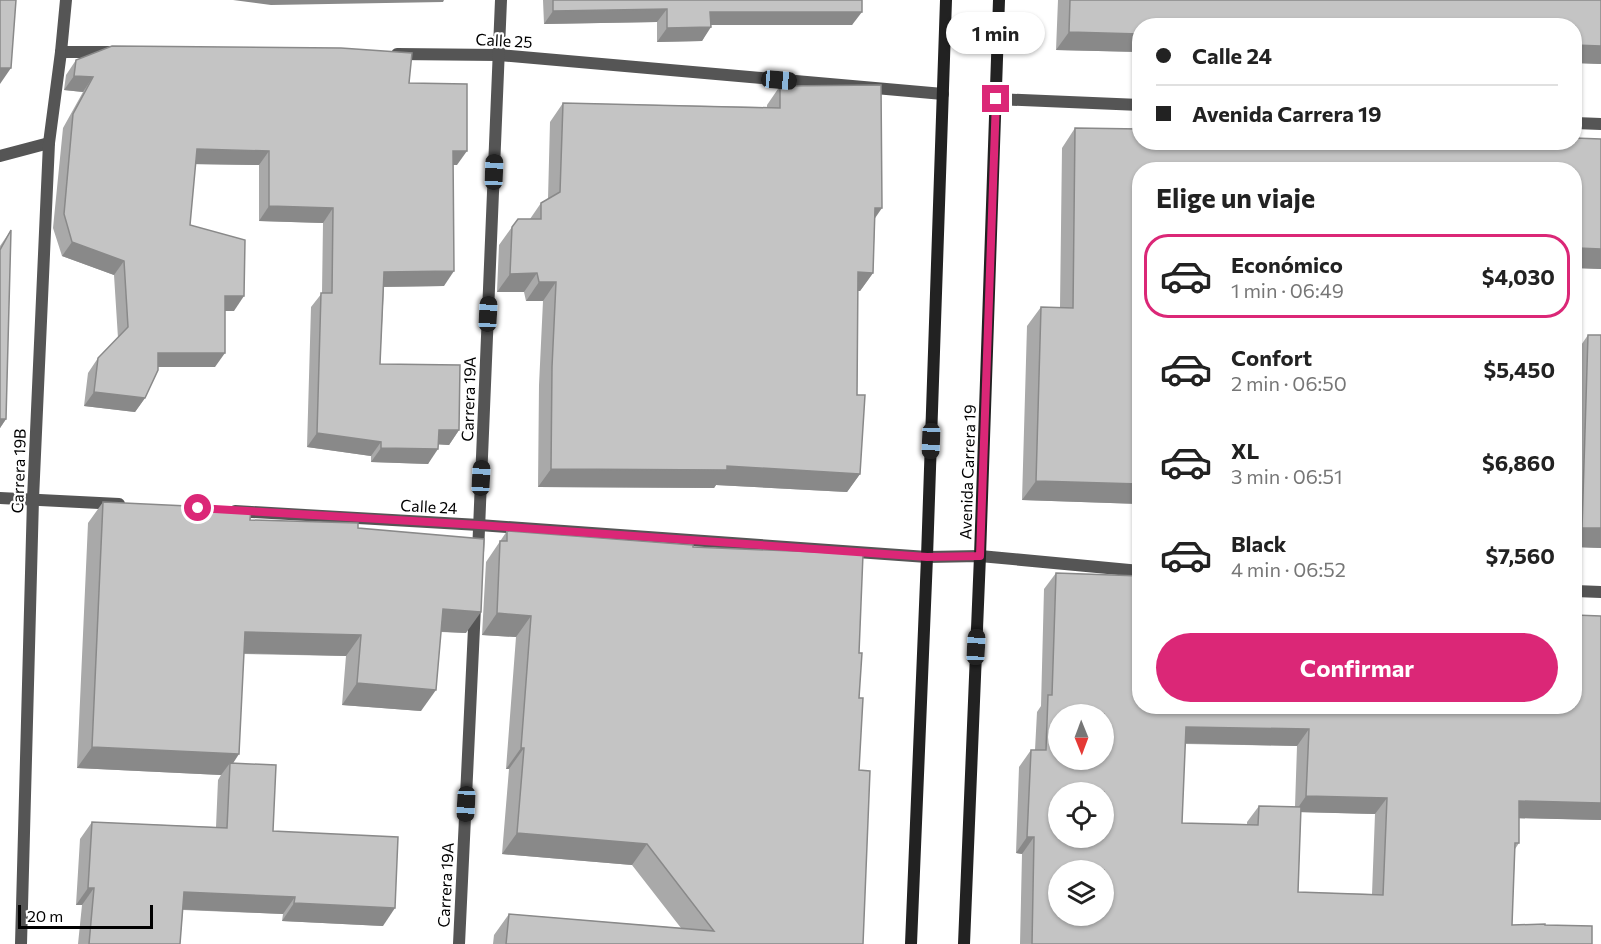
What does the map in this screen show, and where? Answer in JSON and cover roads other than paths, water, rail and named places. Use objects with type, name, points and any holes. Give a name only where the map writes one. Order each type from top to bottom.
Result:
[{"type":"main road","points":[[911,944],[946,0]]},
{"type":"main road","name":"Avenida Carrera 19","points":[[964,944],[999,0]]},
{"type":"street","name":"Carrera 19B","points":[[21,944],[33,499],[49,143],[62,52],[66,0]]},
{"type":"street","name":"Carrera 19A","points":[[478,561],[501,0]]},
{"type":"street","points":[[62,52],[121,52]]},
{"type":"street","name":"Calle 25","points":[[381,54],[499,55],[943,94]]},
{"type":"street","points":[[996,99],[1132,105]]},
{"type":"street","points":[[1582,123],[1601,124]]},
{"type":"street","points":[[0,156],[49,143]]},
{"type":"street","points":[[0,498],[127,504]]},
{"type":"street","name":"Calle 24","points":[[221,510],[479,525],[927,557],[980,556],[1132,570]]},
{"type":"street","points":[[1582,591],[1601,592]]},
{"type":"street","name":"Carrera 19A","points":[[459,944],[476,597]]}]
